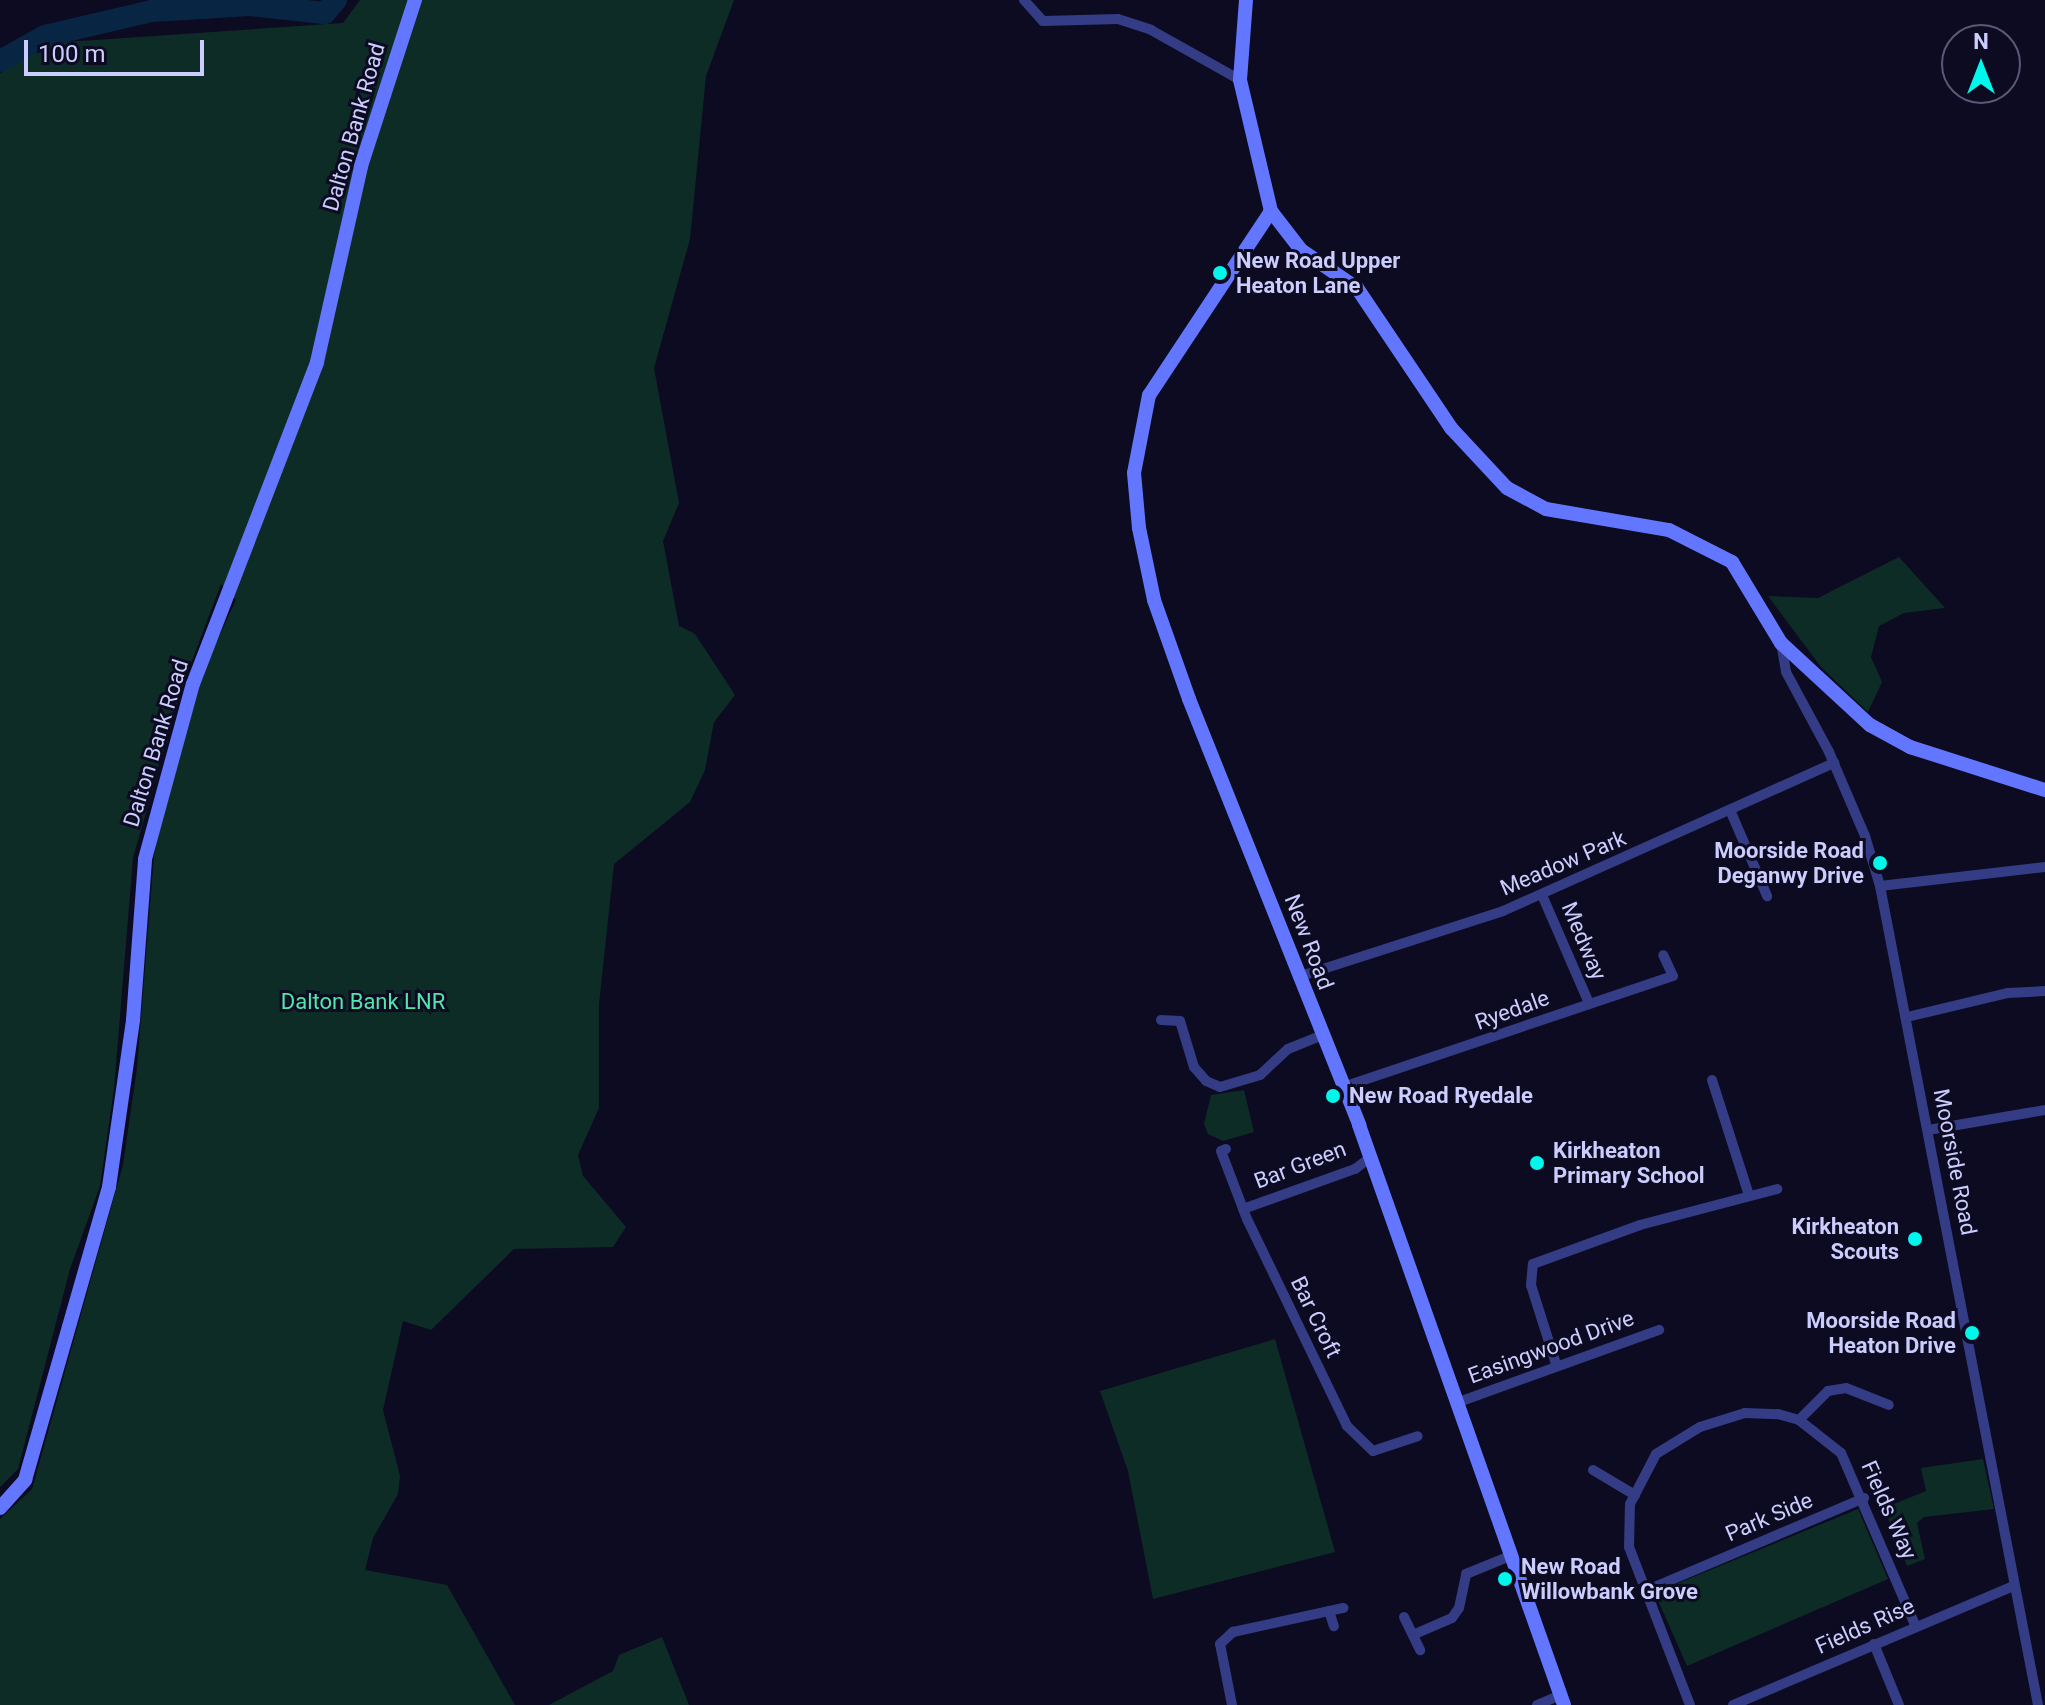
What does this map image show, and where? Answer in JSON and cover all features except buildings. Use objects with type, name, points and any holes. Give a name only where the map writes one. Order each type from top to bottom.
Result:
[{"type":"street","name":"Dalton Bank Road","points":[[4,1505],[25,1480],[109,1187],[133,1020],[145,859],[193,684],[317,362],[361,166],[415,0]]},
{"type":"street","points":[[1024,0],[1043,21],[1118,19],[1151,30],[1240,80]]},
{"type":"street","points":[[1246,0],[1240,80],[1271,211],[1301,250],[1357,288],[1451,428],[1507,488],[1546,509],[1669,530],[1732,562],[1781,643],[1870,725],[1910,747],[2045,790]]},
{"type":"street","name":"New Road","points":[[1271,211],[1149,395],[1134,473],[1154,600],[1298,977],[1371,1157],[1562,1700]]},
{"type":"street","name":"Moorside Road","points":[[1781,643],[1786,672],[1834,763],[1880,886],[2038,1705]]},
{"type":"street","name":"Meadow Park","points":[[1298,977],[1542,895],[1834,763]]},
{"type":"street","points":[[1730,810],[1767,896]]},
{"type":"street","points":[[1880,886],[2045,867]]},
{"type":"street","name":"Medway","points":[[1542,895],[1589,1003]]},
{"type":"street","name":"Ryedale","points":[[1343,1087],[1401,1072],[1589,1003],[1673,976],[1663,955]]},
{"type":"street","points":[[1907,1017],[2008,993],[2045,991]]},
{"type":"street","points":[[1161,1020],[1182,1017],[1194,1067],[1206,1081],[1220,1087],[1260,1075],[1288,1049],[1322,1035]]},
{"type":"street","points":[[1712,1080],[1748,1192]]},
{"type":"street","points":[[1928,1130],[2045,1110]]},
{"type":"street","name":"Bar Croft","points":[[1226,1149],[1221,1151],[1243,1209],[1347,1426],[1373,1451],[1418,1436]]},
{"type":"street","name":"Bar Green","points":[[1243,1209],[1355,1169],[1371,1157]]},
{"type":"street","points":[[1556,1364],[1531,1285],[1533,1264],[1748,1192],[1777,1189]]},
{"type":"street","name":"Easingwood Drive","points":[[1456,1403],[1556,1364],[1659,1330]]},
{"type":"street","points":[[1690,1705],[1629,1547],[1635,1495],[1656,1454],[1700,1427],[1745,1413],[1799,1420],[1828,1391],[1846,1388],[1889,1405]]},
{"type":"street","name":"Fields Way","points":[[1799,1420],[1841,1453],[1864,1498],[1915,1625]]},
{"type":"street","points":[[1593,1470],[1635,1495]]},
{"type":"street","name":"Park Side","points":[[1645,1591],[1864,1498]]},
{"type":"street","points":[[1415,1634],[1452,1618],[1459,1608],[1466,1574],[1510,1556]]},
{"type":"street","name":"Fields Rise","points":[[1733,1705],[1915,1625],[2014,1586]]},
{"type":"street","points":[[1232,1705],[1220,1644],[1233,1632],[1343,1608]]},
{"type":"street","points":[[1329,1611],[1334,1626]]},
{"type":"street","points":[[1404,1617],[1415,1634],[1420,1650]]},
{"type":"street","points":[[1874,1644],[1899,1705]]},
{"type":"street","points":[[1537,1705],[1562,1700]]},
{"type":"green space","name":"Dalton Bank LNR","points":[[360,0],[734,0],[706,76],[690,239],[654,368],[679,503],[663,541],[679,626],[695,634],[735,695],[714,722],[705,770],[690,802],[614,864],[599,1004],[599,1108],[578,1155],[583,1176],[626,1227],[613,1247],[514,1249],[431,1330],[403,1321],[383,1410],[400,1476],[398,1494],[373,1538],[365,1570],[447,1585],[515,1705],[0,1705],[0,1519],[32,1489],[123,1165],[137,1068],[154,856],[175,746],[194,691],[236,600],[221,584],[182,687],[133,858],[114,1089],[100,1186],[70,1269],[18,1469],[0,1487],[0,73],[52,43],[343,23]]},
{"type":"green space","points":[[1899,557],[1945,608],[1904,613],[1879,626],[1871,657],[1882,682],[1868,712],[1821,667],[1768,596],[1818,598]]},
{"type":"green space","points":[[1244,1090],[1254,1132],[1223,1141],[1208,1134],[1204,1124],[1211,1095]]},
{"type":"green space","points":[[1275,1339],[1335,1552],[1153,1599],[1128,1471],[1100,1391]]},
{"type":"green space","points":[[1983,1459],[1994,1509],[1924,1517],[1917,1523],[1925,1559],[1907,1566],[1884,1508],[1926,1491],[1921,1468]]},
{"type":"green space","points":[[1858,1509],[1888,1579],[1687,1666],[1657,1598],[1664,1589]]},
{"type":"green space","points":[[662,1637],[689,1705],[549,1705],[613,1671],[619,1655]]},
{"type":"waterway","points":[[0,61],[45,36],[152,11],[250,5],[325,13],[336,0]]},
{"type":"place","name":"New Road Upper Heaton Lane","points":[[1220,273]]},
{"type":"place","name":"Moorside Road Deganwy Drive","points":[[1880,863]]},
{"type":"place","name":"New Road Ryedale","points":[[1333,1096]]},
{"type":"place","name":"Kirkheaton Primary School","points":[[1537,1163]]},
{"type":"place","name":"Kirkheaton Scouts","points":[[1915,1239]]},
{"type":"place","name":"Moorside Road Heaton Drive","points":[[1972,1333]]},
{"type":"place","name":"New Road Willowbank Grove","points":[[1505,1579]]}]
